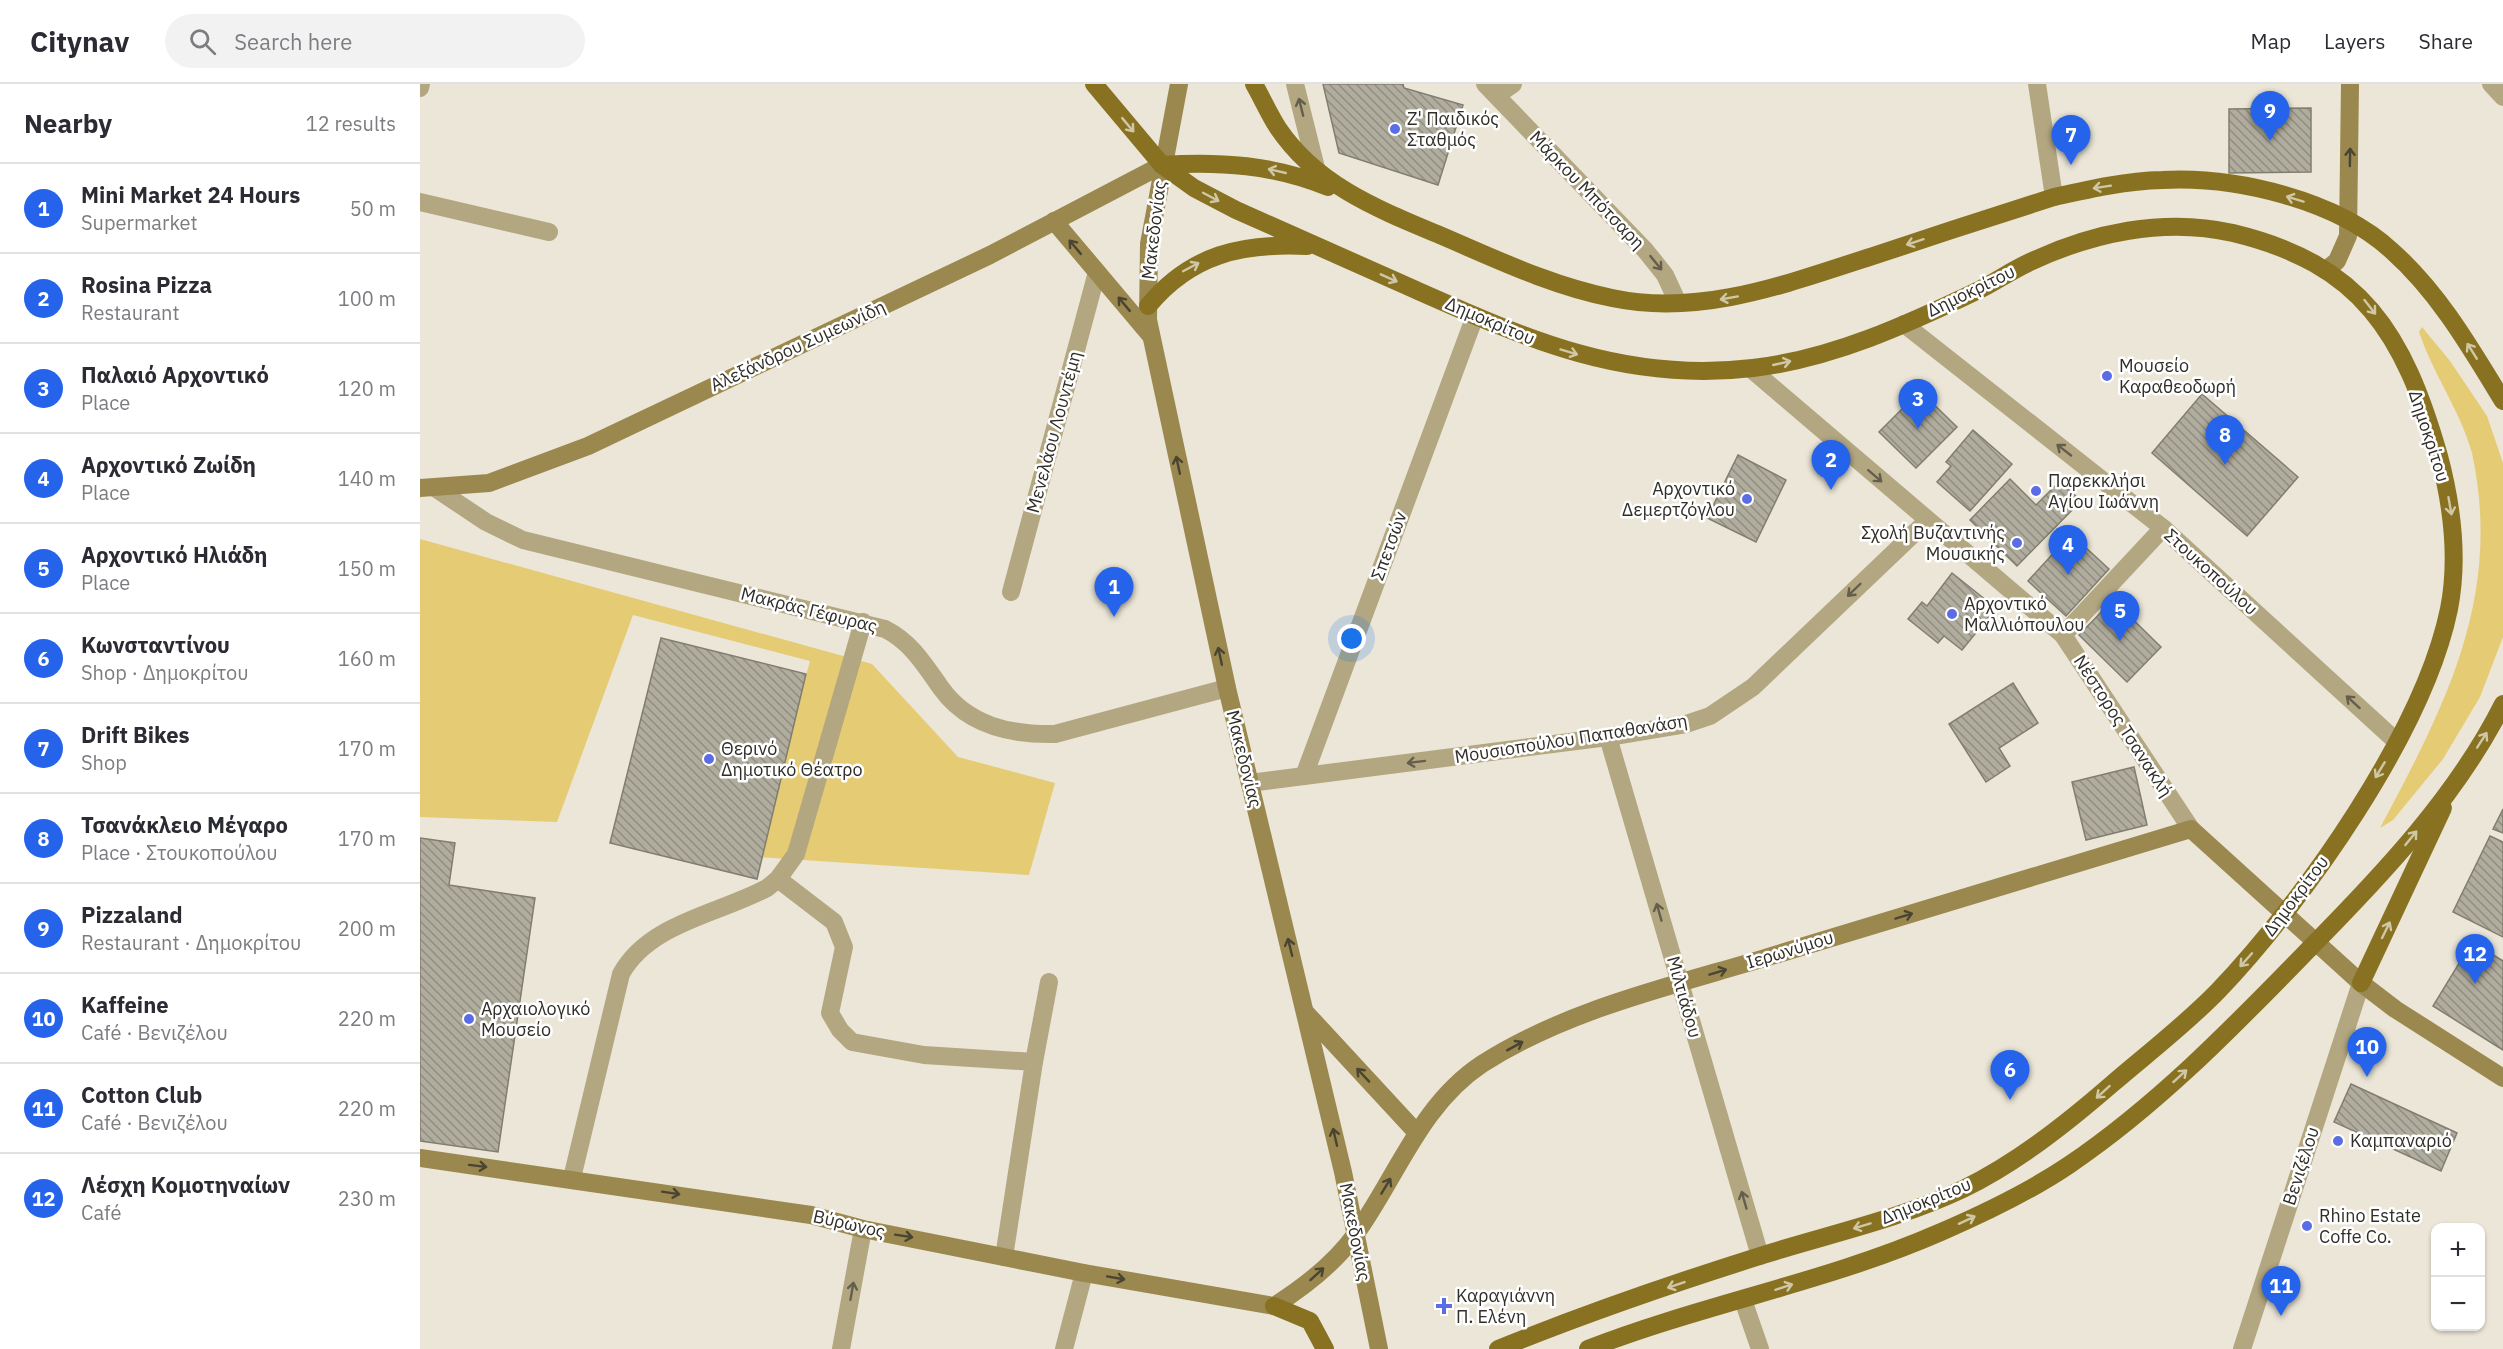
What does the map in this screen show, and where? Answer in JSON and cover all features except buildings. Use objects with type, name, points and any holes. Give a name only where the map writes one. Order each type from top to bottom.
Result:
[{"type":"main road","name":"Δημοκρίτου","points":[[1094,84],[1162,165],[1194,188],[1236,210],[1475,316],[1551,347],[1605,361],[1676,370],[1751,369],[1842,347],[1904,324],[2071,245],[2135,229],[2170,226],[2201,227],[2232,233],[2286,249],[2326,270],[2361,296],[2392,340],[2425,413],[2440,463],[2451,515],[2454,565],[2447,618],[2429,673],[2397,742],[2335,842],[2284,915],[2217,992],[2170,1037],[2067,1121],[2006,1164],[1962,1189],[1922,1206],[1760,1256],[1540,1332],[1498,1349]]},
{"type":"main road","points":[[1179,84],[1162,165],[1220,164],[1275,170],[1352,197],[1556,285],[1614,299],[1678,303],[1728,299],[1785,284],[2054,197],[2132,182],[2197,181],[2235,184],[2271,192],[2349,220],[2391,249],[2429,289],[2458,328],[2503,400]]},
{"type":"main road","points":[[1254,84],[1278,128],[1317,172],[1352,197]]},
{"type":"main road","points":[[2326,270],[2337,261],[2344,250],[2349,220],[2350,84]]},
{"type":"main road","name":"Αλεξάνδρου Συμεωνίδη","points":[[428,488],[501,480],[588,446],[990,255],[1162,165]]},
{"type":"main road","name":"Μακεδονίας","points":[[1162,165],[1149,244],[1148,306],[1151,336],[1227,688],[1343,1172],[1354,1236],[1379,1349]]},
{"type":"main road","points":[[1054,221],[1151,336]]},
{"type":"main road","points":[[1148,306],[1163,288],[1181,273],[1226,253],[1267,246],[1318,246]]},
{"type":"main road","name":"Δημοκρίτου","points":[[1588,1349],[1928,1238],[2009,1200],[2052,1176],[2120,1127],[2167,1088],[2219,1041],[2315,943],[2412,837],[2459,775],[2503,704]]},
{"type":"main road","points":[[2361,983],[2459,775]]},
{"type":"main road","points":[[2191,829],[2361,983],[2395,1009],[2503,1078]]},
{"type":"main road","name":"Ιερωνύμου","points":[[1274,1306],[1308,1282],[1354,1236],[1440,1099],[1481,1065],[1500,1054],[1562,1022],[1680,983],[2191,829]]},
{"type":"main road","points":[[1306,1012],[1417,1133]]},
{"type":"main road","name":"Βύρωνος","points":[[420,1158],[572,1178],[811,1215],[863,1229],[1084,1273],[1274,1306]]},
{"type":"main road","points":[[1274,1306],[1310,1321],[1325,1349]]},
{"type":"street","points":[[1296,84],[1317,172]]},
{"type":"street","points":[[1491,89],[1514,84]]},
{"type":"street","points":[[2037,84],[2054,197]]},
{"type":"street","points":[[2491,84],[2503,97]]},
{"type":"street","name":"Μάρκου Μπότσαρη","points":[[1491,89],[1645,250],[1665,275],[1678,303]]},
{"type":"street","points":[[420,202],[549,232]]},
{"type":"street","name":"Μενελάου Λουντέμη","points":[[1011,592],[1097,272]]},
{"type":"street","name":"Σπετσών","points":[[1304,776],[1475,316]]},
{"type":"street","name":"Στουκοπούλου","points":[[1904,324],[2163,528],[2397,742]]},
{"type":"street","name":"Νέστορος Τσανακλή","points":[[1751,369],[2063,635],[2191,829]]},
{"type":"street","name":"Μακράς Γέφυρας","points":[[428,488],[486,522],[530,542],[885,629],[904,640],[952,702],[983,724],[1005,731],[1055,734],[1227,688]]},
{"type":"street","name":"Μουσιοπούλου Παπαθανάση","points":[[1250,783],[1608,737],[1692,722],[1729,704],[1761,679],[1927,521]]},
{"type":"street","points":[[2063,635],[2163,528]]},
{"type":"street","points":[[572,1178],[616,987],[628,961],[648,942],[754,895],[778,879],[796,854],[863,622]]},
{"type":"street","name":"Μιλτιάδου","points":[[1608,737],[1760,1256]]},
{"type":"street","points":[[778,879],[834,922],[844,947],[830,1013],[840,1030],[852,1042],[924,1055],[1034,1062]]},
{"type":"street","points":[[1004,1257],[1034,1062],[1049,982]]},
{"type":"street","name":"Βενιζέλου","points":[[2242,1349],[2361,983]]},
{"type":"street","points":[[841,1349],[863,1229]]},
{"type":"street","points":[[1064,1349],[1084,1273]]},
{"type":"street","points":[[1743,1300],[1760,1349]]},
{"type":"shaded area","points":[[2422,327],[2450,361],[2487,416],[2503,463],[2503,637],[2480,697],[2443,759],[2393,820],[2380,828],[2446,694],[2462,649],[2474,603],[2480,555],[2480,505],[2472,453],[2461,422],[2419,332]]},
{"type":"shaded area","points":[[420,539],[872,664],[958,757],[1055,783],[1029,875],[757,857],[810,661],[633,615],[557,822],[420,817]]},
{"type":"place","name":"Ζ' Παιδικός Σταθμός","points":[[1395,129]]},
{"type":"place","name":"Pizzaland","points":[[2270,141]]},
{"type":"place","name":"Drift Bikes","points":[[2071,165]]},
{"type":"place","name":"Μουσείο Καραθεοδωρή","points":[[2107,376]]},
{"type":"place","name":"Παλαιό Αρχοντικό","points":[[1918,429]]},
{"type":"place","name":"Τσανάκλειο Μέγαρο","points":[[2225,465]]},
{"type":"place","name":"Rosina Pizza","points":[[1831,490]]},
{"type":"place","name":"Παρεκκλήσι Αγίου Ιωάννη","points":[[2036,491]]},
{"type":"place","name":"Αρχοντικό Δεμερτζόγλου","points":[[1747,499]]},
{"type":"place","name":"Σχολή Βυζαντινής Μουσικής","points":[[2017,543]]},
{"type":"place","name":"Αρχοντικό Ζωίδη","points":[[2068,575]]},
{"type":"place","name":"Αρχοντικό Μαλλιόπουλου","points":[[1952,614]]},
{"type":"place","name":"Mini Market 24 Hours","points":[[1114,617]]},
{"type":"place","name":"Αρχοντικό Ηλιάδη","points":[[2120,641]]},
{"type":"place","name":"Θερινό Δημοτικό Θέατρο","points":[[709,759]]},
{"type":"place","name":"Λέσχη Κομοτηναίων","points":[[2475,984]]},
{"type":"place","name":"Αρχαιολογικό Μουσείο","points":[[469,1019]]},
{"type":"place","name":"Kaffeine","points":[[2367,1077]]},
{"type":"place","name":"Κωνσταντίνου","points":[[2010,1100]]},
{"type":"place","name":"Καμπαναριό","points":[[2338,1141]]},
{"type":"place","name":"Rhino Estate Coffe Co.","points":[[2307,1226]]},
{"type":"place","name":"Καραγιάννη Π. Ελένη","points":[[1444,1306]]},
{"type":"place","name":"Cotton Club","points":[[2281,1316]]}]
